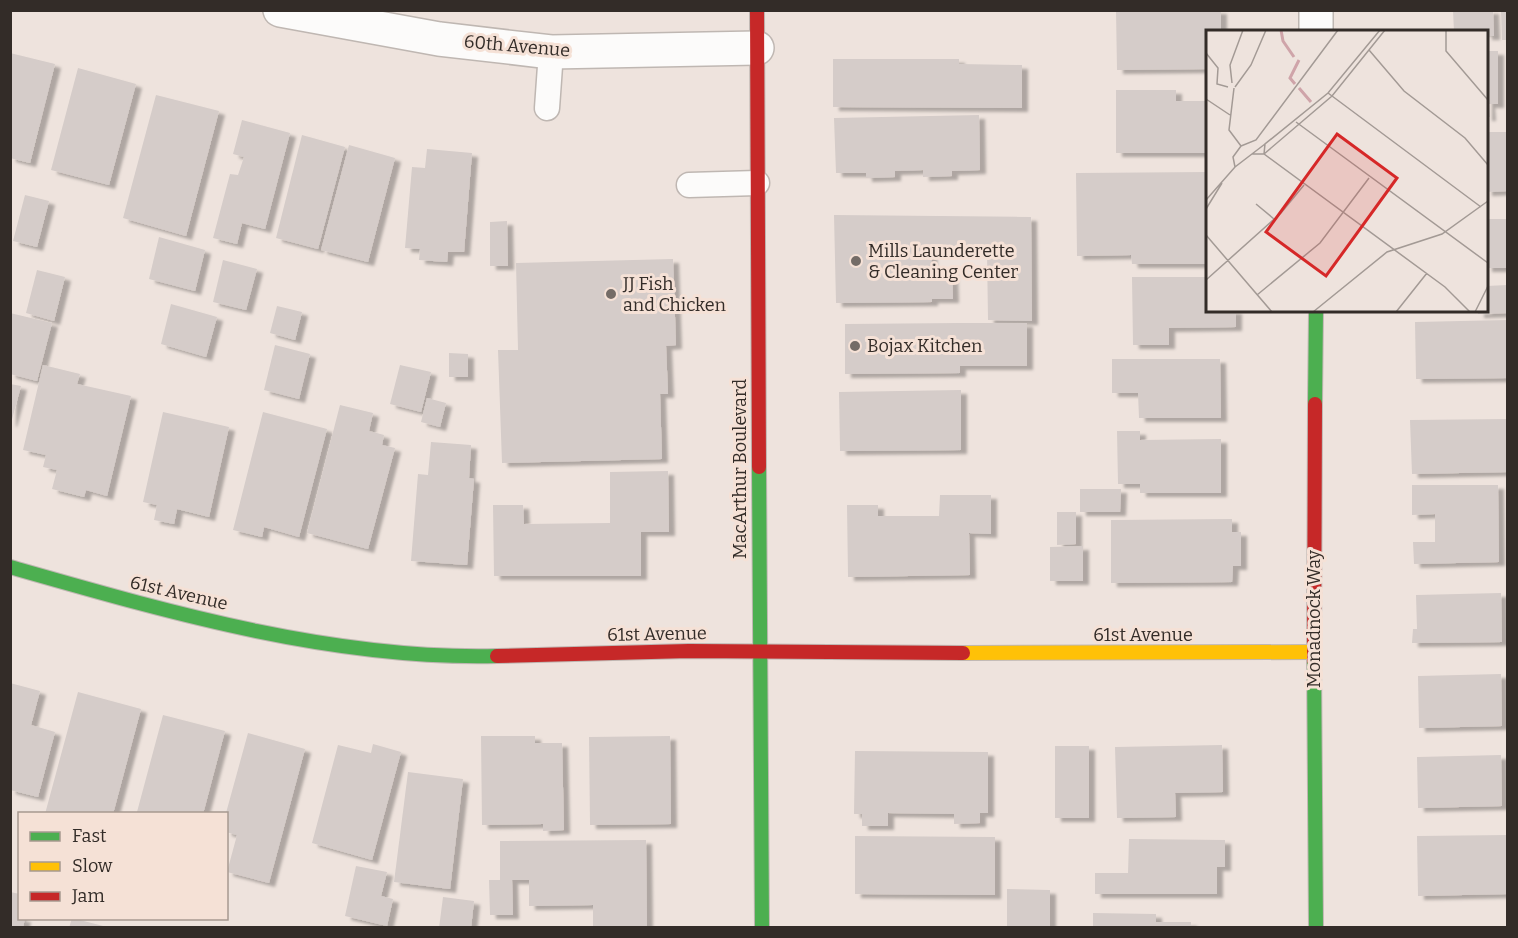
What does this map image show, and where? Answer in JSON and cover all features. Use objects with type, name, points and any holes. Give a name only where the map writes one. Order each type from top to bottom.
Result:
[{"type":"street","name":"60th Avenue","points":[[280,10],[439,39],[551,52],[758,48]]},
{"type":"street","name":"MacArthur Boulevard","points":[[757,10],[762,927]]},
{"type":"street","points":[[1316,10],[1316,30]]},
{"type":"street","name":"Monadnock Way","points":[[1316,312],[1314,652],[1316,927]]},
{"type":"street","name":"61st Avenue","points":[[10,567],[134,602],[284,636],[440,657],[690,651],[1314,652]]},
{"type":"lane","points":[[547,108],[551,52]]},
{"type":"lane","points":[[689,185],[757,183]]},
{"type":"building","points":[[1116,10],[1221,10],[1221,30],[1206,30],[1206,69],[1117,70]]},
{"type":"building","points":[[1453,10],[1493,10],[1494,36],[1488,36],[1488,30],[1454,30]]},
{"type":"building","points":[[1501,10],[1508,10],[1508,40],[1502,40]]},
{"type":"building","points":[[1488,51],[1498,51],[1498,104],[1489,104],[1490,117],[1488,117]]},
{"type":"building","points":[[10,53],[55,64],[30,163],[10,158]]},
{"type":"building","points":[[833,59],[959,59],[959,64],[1022,65],[1022,108],[833,107]]},
{"type":"building","points":[[78,68],[136,84],[109,185],[51,170]]},
{"type":"building","points":[[1116,90],[1176,90],[1176,101],[1206,101],[1206,153],[1116,153]]},
{"type":"building","points":[[156,95],[219,111],[186,236],[123,218]]},
{"type":"building","points":[[979,115],[980,170],[952,171],[952,176],[923,177],[923,170],[895,171],[895,177],[866,178],[866,173],[836,173],[834,118]]},
{"type":"building","points":[[242,120],[290,133],[265,229],[242,223],[237,244],[213,238],[230,174],[238,175],[244,157],[233,154]]},
{"type":"building","points":[[1488,132],[1508,132],[1508,191],[1488,192]]},
{"type":"building","points":[[302,135],[345,147],[318,249],[276,238]]},
{"type":"building","points":[[349,145],[395,158],[368,262],[321,250]]},
{"type":"building","points":[[427,149],[472,153],[464,252],[448,252],[447,262],[419,260],[420,249],[405,248],[412,167],[425,168]]},
{"type":"building","points":[[1206,172],[1206,264],[1132,264],[1131,255],[1077,256],[1076,173]]},
{"type":"building","points":[[25,195],[49,201],[37,247],[13,241]]},
{"type":"building","points":[[834,215],[1031,217],[1032,321],[988,320],[987,251],[931,252],[932,270],[952,270],[953,299],[932,299],[932,302],[836,303]]},
{"type":"building","points":[[1488,219],[1508,219],[1508,268],[1488,268]]},
{"type":"building","points":[[507,221],[508,266],[490,266],[490,222]]},
{"type":"building","points":[[159,237],[205,250],[195,291],[149,279]]},
{"type":"building","points":[[673,259],[676,345],[666,346],[668,394],[660,394],[662,459],[502,463],[498,350],[518,350],[516,263]]},
{"type":"building","points":[[223,260],[257,269],[246,310],[213,302]]},
{"type":"building","points":[[37,270],[65,277],[54,321],[26,313]]},
{"type":"building","points":[[1132,277],[1206,277],[1206,312],[1236,312],[1236,327],[1169,328],[1169,345],[1133,345]]},
{"type":"building","points":[[1508,285],[1508,313],[1478,314],[1478,312],[1488,312],[1488,286]]},
{"type":"building","points":[[171,304],[217,317],[206,357],[161,344]]},
{"type":"building","points":[[277,306],[302,312],[295,340],[270,333]]},
{"type":"building","points":[[10,313],[52,323],[37,381],[10,374]]},
{"type":"building","points":[[1508,320],[1508,378],[1416,379],[1415,322]]},
{"type":"building","points":[[1027,323],[1027,366],[960,366],[960,373],[845,374],[845,324]]},
{"type":"building","points":[[275,345],[310,354],[299,399],[264,390]]},
{"type":"building","points":[[449,353],[468,354],[468,377],[449,377]]},
{"type":"building","points":[[1112,359],[1220,359],[1221,418],[1139,418],[1138,393],[1112,393]]},
{"type":"building","points":[[43,365],[80,374],[77,384],[131,396],[107,496],[86,490],[84,497],[52,489],[57,470],[43,467],[46,455],[23,450]]},
{"type":"building","points":[[400,365],[431,372],[421,412],[390,404]]},
{"type":"building","points":[[10,384],[21,386],[11,423],[10,423]]},
{"type":"building","points":[[961,390],[961,450],[840,451],[839,392]]},
{"type":"building","points":[[427,398],[446,403],[440,427],[421,422]]},
{"type":"building","points":[[340,405],[373,413],[369,431],[384,435],[382,445],[395,448],[368,549],[307,533]]},
{"type":"building","points":[[163,412],[229,427],[209,517],[177,509],[174,524],[154,520],[157,505],[143,502]]},
{"type":"building","points":[[263,412],[327,429],[299,537],[264,527],[262,537],[233,530]]},
{"type":"building","points":[[1508,419],[1508,472],[1412,474],[1410,420]]},
{"type":"building","points":[[1117,431],[1140,431],[1140,440],[1221,439],[1221,493],[1140,493],[1140,484],[1118,484]]},
{"type":"building","points":[[431,442],[471,445],[469,478],[474,479],[467,565],[411,561],[418,474],[428,475]]},
{"type":"building","points":[[668,471],[669,532],[641,532],[641,576],[494,576],[493,505],[523,505],[524,524],[610,523],[610,472]]},
{"type":"building","points":[[1412,485],[1498,485],[1499,562],[1414,564],[1413,542],[1435,542],[1435,514],[1412,515]]},
{"type":"building","points":[[1080,489],[1121,489],[1120,512],[1080,512]]},
{"type":"building","points":[[940,495],[991,495],[991,534],[969,533],[970,575],[848,577],[847,505],[878,505],[878,516],[939,516]]},
{"type":"building","points":[[1057,512],[1076,512],[1076,544],[1057,545]]},
{"type":"building","points":[[1232,519],[1232,532],[1241,532],[1241,566],[1233,566],[1232,582],[1111,583],[1111,520]]},
{"type":"building","points":[[1083,546],[1083,581],[1050,581],[1050,547]]},
{"type":"building","points":[[1501,593],[1502,642],[1412,643],[1413,629],[1417,629],[1416,595]]},
{"type":"building","points":[[1501,674],[1502,726],[1419,728],[1418,676]]},
{"type":"building","points":[[10,683],[40,691],[31,725],[55,732],[38,797],[10,790]]},
{"type":"building","points":[[78,692],[141,709],[114,812],[46,812]]},
{"type":"building","points":[[163,715],[225,731],[204,812],[137,812]]},
{"type":"building","points":[[248,733],[305,749],[269,883],[228,872],[237,835],[228,833],[226,812]]},
{"type":"building","points":[[481,736],[535,736],[535,743],[562,743],[564,830],[543,831],[543,824],[482,825]]},
{"type":"building","points":[[670,736],[671,824],[590,825],[589,737]]},
{"type":"building","points":[[373,744],[401,752],[372,860],[312,843],[338,745],[371,753]]},
{"type":"building","points":[[1222,745],[1223,792],[1175,793],[1176,817],[1117,818],[1115,747]]},
{"type":"building","points":[[1055,746],[1089,746],[1089,818],[1055,818]]},
{"type":"building","points":[[855,751],[988,752],[988,813],[980,813],[980,823],[954,824],[954,814],[888,813],[888,826],[862,826],[862,814],[854,814]]},
{"type":"building","points":[[1501,755],[1502,806],[1418,808],[1417,757]]},
{"type":"building","points":[[408,772],[463,779],[450,889],[394,882]]},
{"type":"building","points":[[1508,835],[1508,894],[1418,896],[1417,836]]},
{"type":"building","points":[[855,836],[995,837],[995,895],[855,894]]},
{"type":"building","points":[[1129,839],[1225,840],[1225,867],[1217,867],[1217,894],[1095,894],[1095,873],[1128,873]]},
{"type":"building","points":[[646,840],[647,928],[593,928],[593,905],[529,906],[529,880],[512,880],[513,915],[490,915],[489,880],[500,880],[500,841]]},
{"type":"building","points":[[356,866],[387,872],[381,896],[393,899],[387,926],[345,916]]},
{"type":"building","points":[[1007,889],[1050,890],[1050,928],[1007,928]]},
{"type":"building","points":[[10,892],[18,894],[18,920],[25,920],[23,928],[10,928]]},
{"type":"building","points":[[443,897],[474,901],[471,928],[439,928]]},
{"type":"building","points":[[1093,913],[1156,914],[1156,922],[1191,922],[1191,928],[1093,928]]},
{"type":"building","points":[[71,920],[107,927],[107,928],[69,928]]},
{"type":"traffic: fast","points":[[1315,404],[1316,312]]},
{"type":"traffic: fast","points":[[759,467],[762,928]]},
{"type":"traffic: fast","points":[[10,567],[190,616],[251,630],[374,650],[435,655],[497,656]]},
{"type":"traffic: fast","points":[[1314,660],[1316,928]]},
{"type":"traffic: slow","points":[[963,653],[1314,652]]},
{"type":"traffic: jam","points":[[757,10],[759,467]]},
{"type":"traffic: jam","points":[[1314,660],[1315,404]]},
{"type":"traffic: jam","points":[[497,656],[689,651],[963,653]]},
{"type":"place","name":"Mills Launderette & Cleaning Center","points":[[856,261]]},
{"type":"place","name":"JJ Fish and Chicken","points":[[611,294]]},
{"type":"place","name":"Bojax Kitchen","points":[[855,346]]}]
